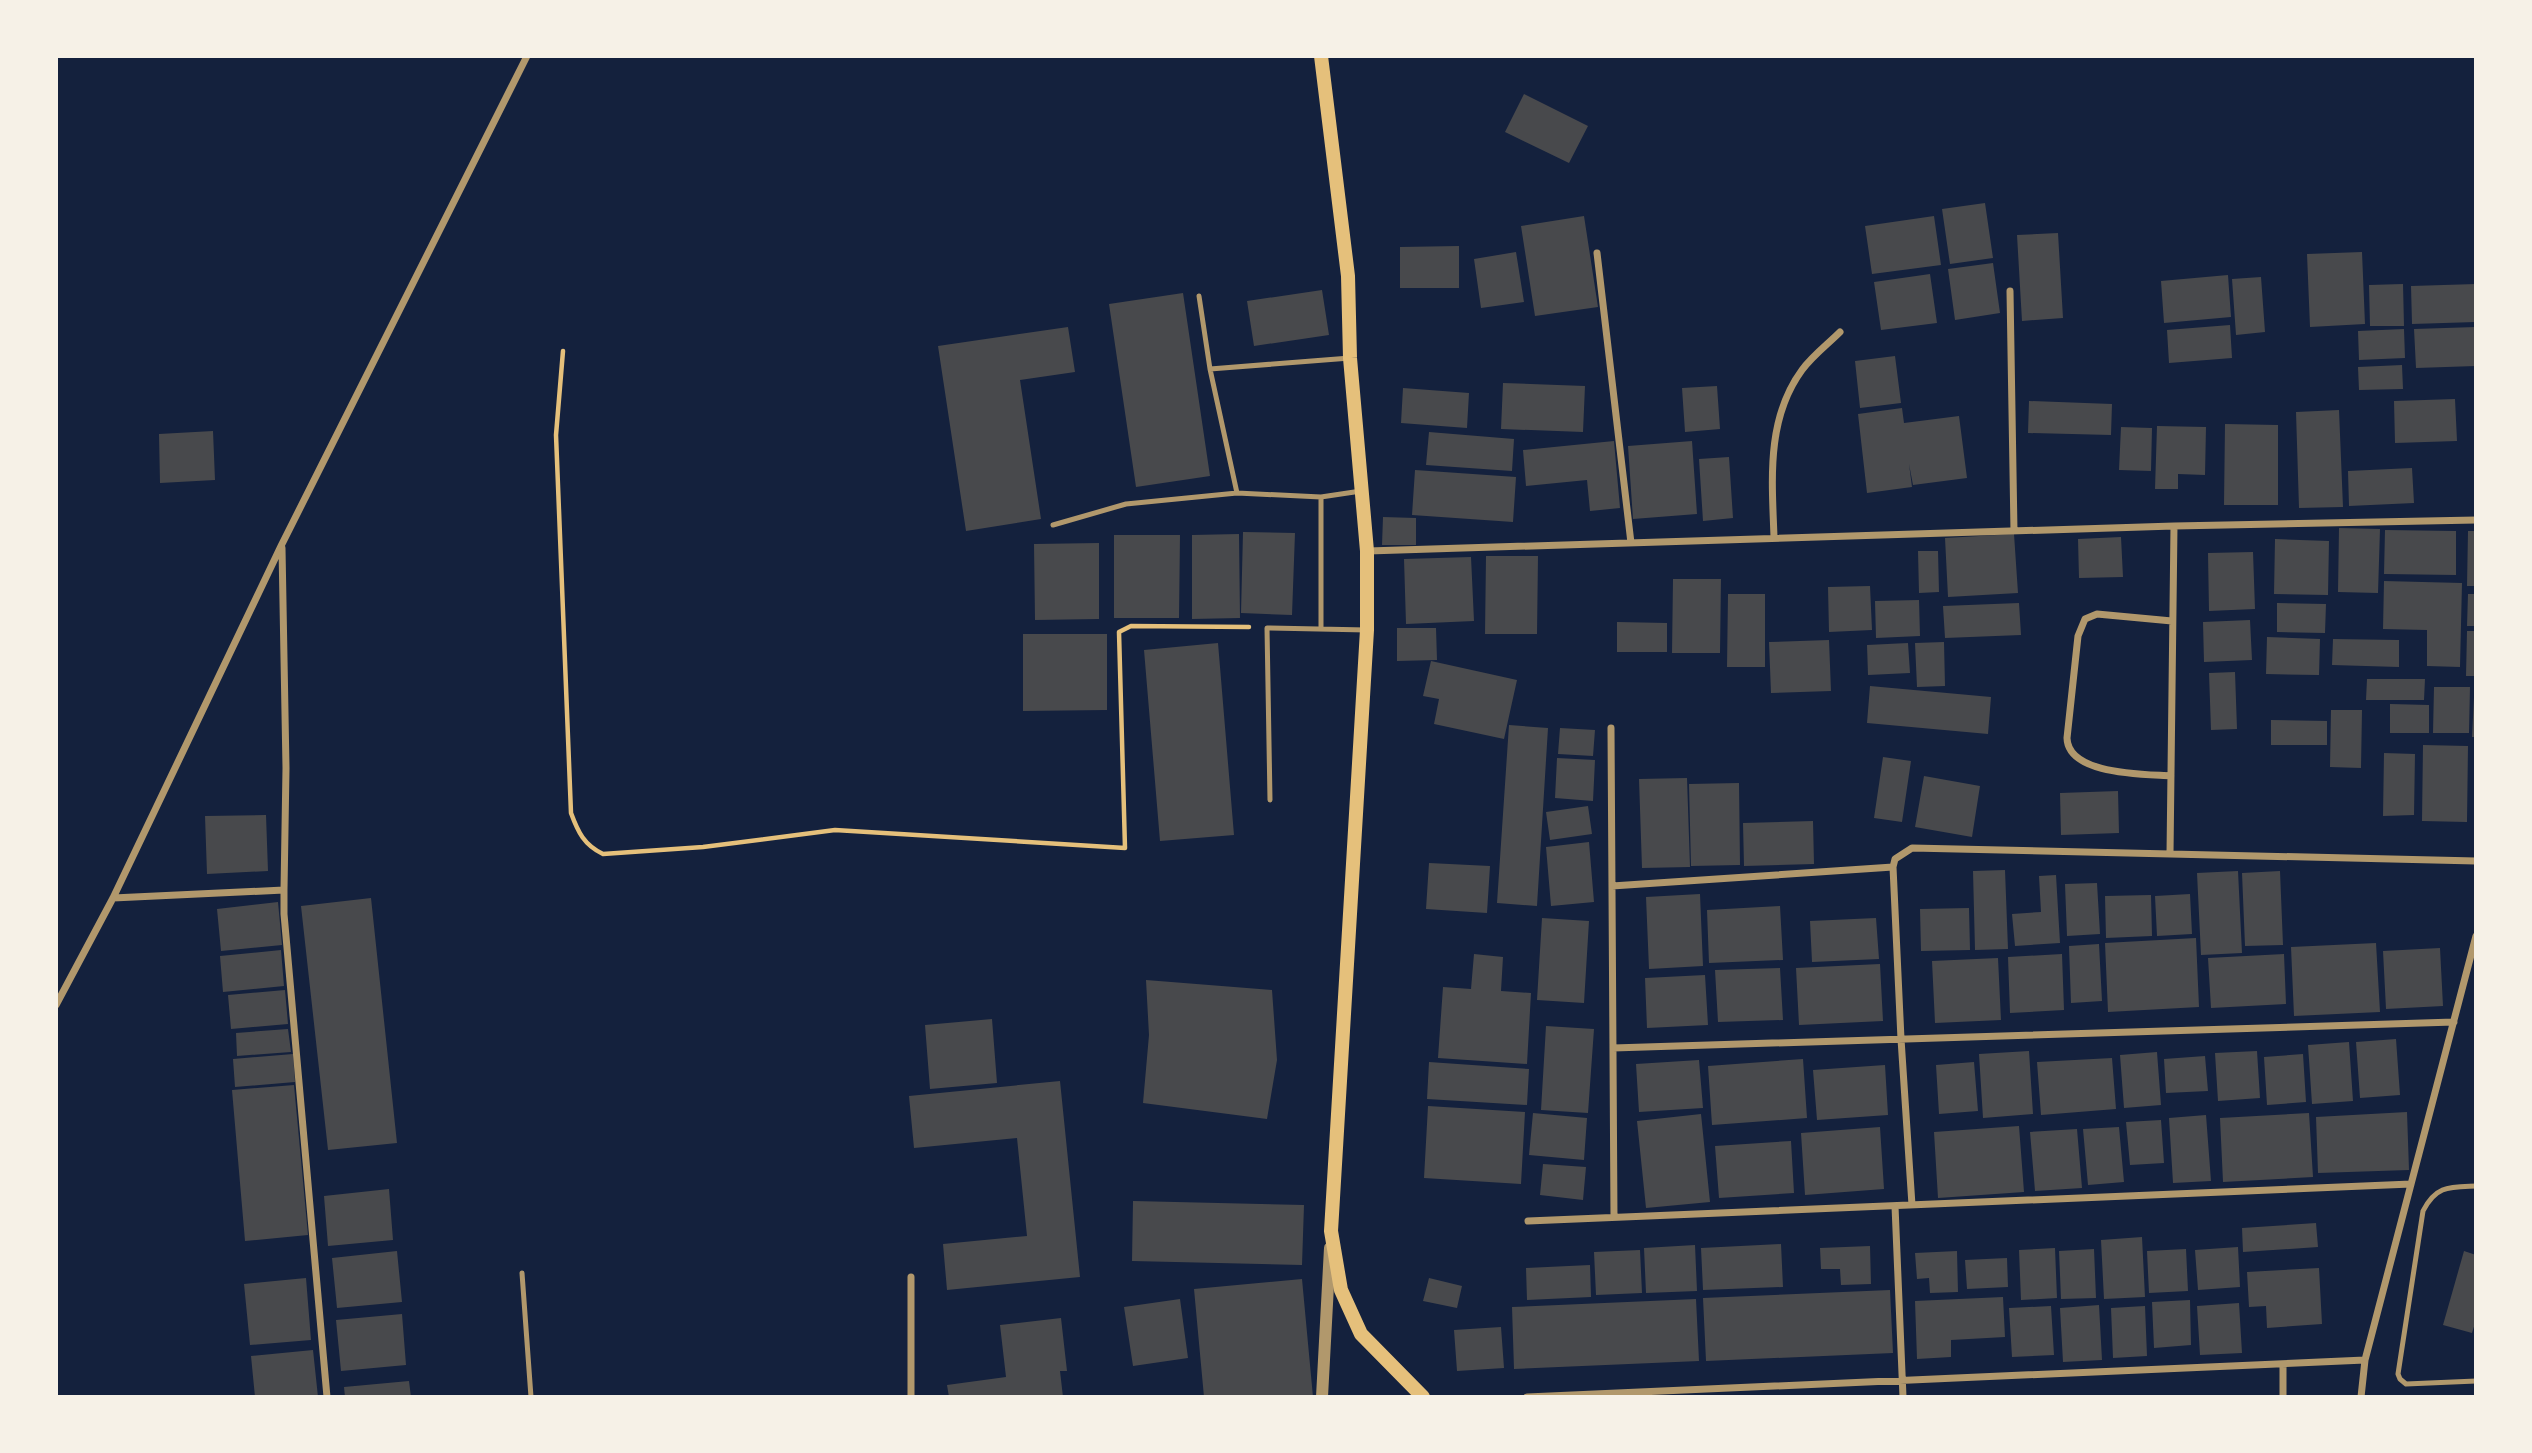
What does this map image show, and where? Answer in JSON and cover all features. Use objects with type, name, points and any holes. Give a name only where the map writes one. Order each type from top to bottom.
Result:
[{"type":"main road","points":[[1321,56],[1348,276],[1350,358],[1367,551],[1367,630],[1331,1231],[1341,1290],[1361,1334],[1423,1397]]},
{"type":"street","points":[[56,1005],[113,898],[282,546],[527,56]]},
{"type":"street","points":[[1597,253],[1631,543]]},
{"type":"street","points":[[2010,291],[2014,531]]},
{"type":"street","points":[[1774,537],[1772,459],[1776,430],[1786,400],[1802,369],[1840,332]]},
{"type":"street","points":[[1367,551],[1774,537],[2476,520]]},
{"type":"street","points":[[2170,854],[2174,526]]},
{"type":"street","points":[[282,546],[282,665],[286,768],[284,914],[327,1397]]},
{"type":"street","points":[[2171,776],[2085,764],[2070,752],[2067,738],[2078,636],[2085,619],[2097,614],[2172,621]]},
{"type":"street","points":[[1611,728],[1614,1217]]},
{"type":"street","points":[[1912,1205],[1893,867],[1895,859],[1904,851],[1912,848],[2476,861]]},
{"type":"street","points":[[1612,886],[1893,867]]},
{"type":"street","points":[[113,898],[284,890]]},
{"type":"street","points":[[2361,1397],[2365,1360],[2476,936]]},
{"type":"street","points":[[1613,1048],[2454,1022]]},
{"type":"street","points":[[1528,1221],[2411,1184]]},
{"type":"street","points":[[1895,1206],[1903,1397]]},
{"type":"street","points":[[1322,1397],[1331,1231]]},
{"type":"street","points":[[911,1278],[911,1397]]},
{"type":"street","points":[[1527,1397],[2365,1360]]},
{"type":"street","points":[[2283,1364],[2283,1397]]},
{"type":"street","points":[[1710,1397],[1711,1388]]},
{"type":"lane","points":[[1199,296],[1210,369],[1237,493]]},
{"type":"lane","points":[[1210,369],[1350,358]]},
{"type":"lane","points":[[1053,525],[1126,504],[1237,493],[1321,497],[1362,491]]},
{"type":"lane","points":[[1321,497],[1321,629]]},
{"type":"lane","points":[[1270,800],[1267,628],[1367,630]]},
{"type":"lane","points":[[2476,1186],[2438,1190],[2423,1211],[2398,1374],[2400,1380],[2406,1384],[2476,1381]]},
{"type":"lane","points":[[522,1273],[531,1397]]},
{"type":"path","points":[[563,351],[556,435],[570,813],[584,840],[603,854],[703,847],[835,830],[1125,848],[1119,632],[1131,626],[1267,628]]},
{"type":"building","points":[[1524,94],[1588,126],[1569,163],[1505,132]]},
{"type":"building","points":[[1985,203],[1993,258],[1950,264],[1942,209]]},
{"type":"building","points":[[1584,216],[1598,307],[1535,316],[1521,226]]},
{"type":"building","points":[[1934,216],[1941,265],[1872,274],[1865,226]]},
{"type":"building","points":[[2058,233],[2063,318],[2022,321],[2017,235]]},
{"type":"building","points":[[1459,246],[1459,288],[1400,288],[1400,247]]},
{"type":"building","points":[[1516,252],[1524,302],[1481,308],[1474,259]]},
{"type":"building","points":[[2362,252],[2365,324],[2310,327],[2307,254]]},
{"type":"building","points":[[1993,263],[2000,313],[1955,320],[1948,269]]},
{"type":"building","points":[[1930,274],[1937,323],[1881,330],[1874,282]]},
{"type":"building","points":[[2228,275],[2231,317],[2164,323],[2161,281]]},
{"type":"building","points":[[2261,277],[2265,332],[2236,335],[2232,279]]},
{"type":"building","points":[[2403,284],[2404,326],[2370,326],[2369,285]]},
{"type":"building","points":[[2476,284],[2476,322],[2412,324],[2411,286]]},
{"type":"building","points":[[1322,290],[1329,335],[1254,346],[1247,301]]},
{"type":"building","points":[[1183,293],[1210,476],[1136,487],[1109,304]]},
{"type":"building","points":[[2230,325],[2232,358],[2169,363],[2167,330]]},
{"type":"building","points":[[1068,327],[1075,372],[1020,380],[1041,519],[966,531],[938,346]]},
{"type":"building","points":[[2476,327],[2476,366],[2416,368],[2414,329]]},
{"type":"building","points":[[2404,329],[2405,358],[2359,360],[2358,331]]},
{"type":"building","points":[[1895,356],[1901,403],[1860,408],[1855,361]]},
{"type":"building","points":[[2402,365],[2403,389],[2359,390],[2358,367]]},
{"type":"building","points":[[1503,383],[1585,386],[1583,432],[1501,429]]},
{"type":"building","points":[[1717,386],[1720,429],[1685,432],[1682,388]]},
{"type":"building","points":[[1403,388],[1469,393],[1467,428],[1401,423]]},
{"type":"building","points":[[2455,399],[2457,441],[2395,443],[2394,401]]},
{"type":"building","points":[[2029,401],[2112,404],[2111,435],[2028,433]]},
{"type":"building","points":[[1902,408],[1904,423],[1959,416],[1967,478],[1913,485],[1909,464],[1912,487],[1867,493],[1858,414]]},
{"type":"building","points":[[2339,410],[2343,507],[2299,508],[2296,412]]},
{"type":"building","points":[[2225,424],[2278,425],[2278,505],[2224,505]]},
{"type":"building","points":[[2157,426],[2206,427],[2205,475],[2178,474],[2178,489],[2155,489]]},
{"type":"building","points":[[2121,427],[2152,428],[2151,471],[2119,470]]},
{"type":"building","points":[[213,431],[215,480],[160,483],[159,434]]},
{"type":"building","points":[[1429,432],[1514,439],[1512,471],[1426,465]]},
{"type":"building","points":[[1614,441],[1620,508],[1590,511],[1587,480],[1526,486],[1523,450]]},
{"type":"building","points":[[1692,441],[1697,514],[1633,519],[1628,446]]},
{"type":"building","points":[[1729,457],[1733,518],[1703,521],[1699,459]]},
{"type":"building","points":[[2412,468],[2414,503],[2349,506],[2348,471]]},
{"type":"building","points":[[1415,470],[1516,477],[1513,522],[1412,515]]},
{"type":"building","points":[[1383,517],[1416,518],[1416,545],[1382,545]]},
{"type":"building","points":[[2339,528],[2380,529],[2378,593],[2338,592]]},
{"type":"building","points":[[2385,530],[2456,531],[2456,575],[2384,574]]},
{"type":"building","points":[[2468,531],[2476,531],[2476,586],[2467,586]]},
{"type":"building","points":[[1243,532],[1295,533],[1292,615],[1241,613]]},
{"type":"building","points":[[1239,534],[1240,618],[1192,619],[1192,535]]},
{"type":"building","points":[[2014,534],[2018,593],[1948,597],[1945,538]]},
{"type":"building","points":[[1114,535],[1180,535],[1179,618],[1114,618]]},
{"type":"building","points":[[2121,537],[2123,577],[2079,578],[2078,539]]},
{"type":"building","points":[[2275,539],[2329,541],[2328,595],[2274,594]]},
{"type":"building","points":[[1099,543],[1099,619],[1035,620],[1034,544]]},
{"type":"building","points":[[1918,551],[1938,551],[1939,592],[1919,593]]},
{"type":"building","points":[[2253,552],[2255,609],[2209,611],[2208,553]]},
{"type":"building","points":[[1486,556],[1538,556],[1537,634],[1485,634]]},
{"type":"building","points":[[1471,557],[1474,621],[1406,624],[1404,559]]},
{"type":"building","points":[[1673,579],[1721,579],[1720,653],[1672,653]]},
{"type":"building","points":[[2384,581],[2462,583],[2460,667],[2427,666],[2427,630],[2383,629]]},
{"type":"building","points":[[1870,586],[1872,630],[1829,632],[1828,587]]},
{"type":"building","points":[[1728,594],[1765,594],[1765,667],[1727,667]]},
{"type":"building","points":[[2468,594],[2476,594],[2476,626],[2467,626]]},
{"type":"building","points":[[1919,600],[1920,636],[1876,638],[1875,601]]},
{"type":"building","points":[[2019,603],[2021,635],[1945,638],[1943,606]]},
{"type":"building","points":[[2277,603],[2326,604],[2325,633],[2277,632]]},
{"type":"building","points":[[2250,620],[2252,660],[2204,662],[2203,622]]},
{"type":"building","points":[[1617,622],[1667,623],[1667,652],[1617,652]]},
{"type":"building","points":[[1397,628],[1436,628],[1437,660],[1397,661]]},
{"type":"building","points":[[2467,631],[2476,631],[2476,676],[2466,676]]},
{"type":"building","points":[[1023,634],[1107,634],[1107,710],[1023,711]]},
{"type":"building","points":[[2267,637],[2320,639],[2319,675],[2266,674]]},
{"type":"building","points":[[2333,639],[2399,640],[2399,667],[2332,665]]},
{"type":"building","points":[[1829,640],[1831,691],[1771,693],[1769,642]]},
{"type":"building","points":[[1944,642],[1945,686],[1917,687],[1915,643]]},
{"type":"building","points":[[1218,643],[1234,835],[1160,841],[1144,650]]},
{"type":"building","points":[[1908,643],[1910,673],[1868,675],[1867,645]]},
{"type":"building","points":[[1431,661],[1517,680],[1504,739],[1434,724],[1439,699],[1423,696]]},
{"type":"building","points":[[2235,672],[2237,729],[2211,730],[2209,673]]},
{"type":"building","points":[[2367,679],[2425,679],[2424,700],[2366,700]]},
{"type":"building","points":[[1870,686],[1991,697],[1988,734],[1867,723]]},
{"type":"building","points":[[2434,687],[2470,687],[2469,733],[2433,733]]},
{"type":"building","points":[[2474,697],[2476,737],[2472,737]]},
{"type":"building","points":[[2390,704],[2429,705],[2429,733],[2390,733]]},
{"type":"building","points":[[2331,710],[2362,710],[2361,768],[2330,767]]},
{"type":"building","points":[[2271,720],[2327,721],[2327,745],[2271,745]]},
{"type":"building","points":[[1509,725],[1548,728],[1537,906],[1497,903]]},
{"type":"building","points":[[1560,728],[1595,730],[1593,756],[1558,754]]},
{"type":"building","points":[[2423,745],[2468,746],[2467,822],[2422,821]]},
{"type":"building","points":[[2384,753],[2415,754],[2414,815],[2383,816]]},
{"type":"building","points":[[1883,757],[1911,761],[1902,822],[1874,818]]},
{"type":"building","points":[[1557,758],[1595,760],[1593,801],[1555,798]]},
{"type":"building","points":[[1924,776],[1980,786],[1972,837],[1915,827]]},
{"type":"building","points":[[1687,778],[1690,867],[1642,868],[1639,779]]},
{"type":"building","points":[[1739,783],[1740,865],[1691,866],[1689,784]]},
{"type":"building","points":[[2118,791],[2119,833],[2061,835],[2060,793]]},
{"type":"building","points":[[1588,806],[1592,834],[1550,840],[1546,812]]},
{"type":"building","points":[[266,815],[268,871],[207,874],[205,816]]},
{"type":"building","points":[[1813,821],[1814,864],[1744,866],[1743,823]]},
{"type":"building","points":[[1589,842],[1594,902],[1551,906],[1546,847]]},
{"type":"building","points":[[1429,863],[1490,866],[1487,913],[1426,909]]},
{"type":"building","points":[[2005,870],[2008,949],[1975,950],[1973,871]]},
{"type":"building","points":[[2238,871],[2242,953],[2201,955],[2197,873]]},
{"type":"building","points":[[2280,871],[2283,945],[2245,946],[2242,873]]},
{"type":"building","points":[[2056,875],[2060,943],[2015,946],[2012,914],[2041,912],[2039,876]]},
{"type":"building","points":[[2097,883],[2100,934],[2067,936],[2065,884]]},
{"type":"building","points":[[1700,894],[1703,966],[1649,969],[1646,897]]},
{"type":"building","points":[[2190,894],[2192,934],[2157,936],[2155,896]]},
{"type":"building","points":[[2151,895],[2152,936],[2106,938],[2105,896]]},
{"type":"building","points":[[371,898],[397,1143],[328,1150],[301,906]]},
{"type":"building","points":[[278,902],[282,945],[221,951],[217,909]]},
{"type":"building","points":[[1780,906],[1783,960],[1709,963],[1707,910]]},
{"type":"building","points":[[1969,908],[1970,950],[1921,951],[1920,909]]},
{"type":"building","points":[[1542,918],[1589,921],[1584,1003],[1537,1000]]},
{"type":"building","points":[[1876,918],[1879,959],[1812,962],[1810,921]]},
{"type":"building","points":[[2196,938],[2199,1007],[2108,1012],[2105,943]]},
{"type":"building","points":[[2376,943],[2380,1012],[2294,1016],[2291,947]]},
{"type":"building","points":[[2099,944],[2102,1001],[2071,1003],[2069,946]]},
{"type":"building","points":[[2440,948],[2443,1006],[2386,1009],[2383,951]]},
{"type":"building","points":[[281,950],[284,986],[223,992],[220,956]]},
{"type":"building","points":[[1474,954],[1503,957],[1501,991],[1531,993],[1527,1064],[1438,1058],[1443,987],[1471,989]]},
{"type":"building","points":[[2062,954],[2064,1010],[2010,1013],[2008,957]]},
{"type":"building","points":[[2284,954],[2286,1004],[2211,1008],[2208,958]]},
{"type":"building","points":[[1998,958],[2001,1020],[1935,1023],[1932,961]]},
{"type":"building","points":[[1880,964],[1883,1021],[1799,1025],[1796,968]]},
{"type":"building","points":[[1780,968],[1783,1020],[1718,1022],[1715,970]]},
{"type":"building","points":[[1705,975],[1708,1025],[1647,1028],[1645,978]]},
{"type":"building","points":[[1146,980],[1272,990],[1277,1060],[1267,1119],[1143,1103],[1149,1035]]},
{"type":"building","points":[[285,990],[288,1024],[231,1029],[228,995]]},
{"type":"building","points":[[992,1019],[997,1083],[930,1089],[925,1025]]},
{"type":"building","points":[[1546,1026],[1594,1029],[1588,1113],[1541,1110]]},
{"type":"building","points":[[288,1029],[291,1052],[237,1056],[236,1033]]},
{"type":"building","points":[[2396,1039],[2400,1095],[2360,1098],[2356,1042]]},
{"type":"building","points":[[2349,1042],[2353,1101],[2312,1104],[2308,1045]]},
{"type":"building","points":[[2029,1051],[2033,1114],[1983,1118],[1979,1054]]},
{"type":"building","points":[[2257,1051],[2260,1098],[2218,1101],[2215,1053]]},
{"type":"building","points":[[2157,1052],[2161,1105],[2124,1108],[2120,1055]]},
{"type":"building","points":[[293,1054],[295,1082],[235,1087],[233,1059]]},
{"type":"building","points":[[2303,1054],[2306,1102],[2267,1105],[2264,1057]]},
{"type":"building","points":[[2205,1056],[2208,1091],[2166,1093],[2164,1059]]},
{"type":"building","points":[[2112,1058],[2116,1109],[2041,1115],[2037,1062]]},
{"type":"building","points":[[1803,1059],[1807,1118],[1712,1125],[1708,1066]]},
{"type":"building","points":[[1699,1060],[1703,1108],[1639,1112],[1636,1064]]},
{"type":"building","points":[[1429,1062],[1529,1069],[1527,1105],[1427,1099]]},
{"type":"building","points":[[1974,1062],[1978,1111],[1939,1114],[1936,1065]]},
{"type":"building","points":[[1885,1065],[1888,1115],[1817,1120],[1813,1070]]},
{"type":"building","points":[[1060,1081],[1080,1277],[947,1290],[943,1244],[1027,1236],[1017,1138],[914,1148],[909,1096]]},
{"type":"building","points":[[294,1085],[308,1235],[245,1241],[232,1090]]},
{"type":"building","points":[[1428,1106],[1525,1112],[1521,1184],[1424,1178]]},
{"type":"building","points":[[2407,1112],[2409,1170],[2318,1173],[2316,1117]]},
{"type":"building","points":[[1533,1113],[1587,1118],[1584,1160],[1529,1155]]},
{"type":"building","points":[[2309,1113],[2313,1177],[2223,1182],[2220,1118]]},
{"type":"building","points":[[1701,1114],[1710,1202],[1646,1208],[1637,1121]]},
{"type":"building","points":[[2206,1115],[2211,1181],[2173,1183],[2169,1118]]},
{"type":"building","points":[[2161,1120],[2164,1163],[2130,1165],[2126,1122]]},
{"type":"building","points":[[2019,1126],[2024,1192],[1938,1198],[1934,1132]]},
{"type":"building","points":[[1880,1127],[1884,1189],[1805,1195],[1801,1133]]},
{"type":"building","points":[[2119,1127],[2124,1182],[2088,1185],[2083,1129]]},
{"type":"building","points":[[2077,1129],[2082,1188],[2035,1191],[2030,1132]]},
{"type":"building","points":[[1791,1141],[1794,1193],[1719,1198],[1715,1146]]},
{"type":"building","points":[[1543,1164],[1586,1167],[1583,1200],[1540,1195]]},
{"type":"building","points":[[389,1189],[393,1240],[328,1246],[324,1196]]},
{"type":"building","points":[[1133,1201],[1304,1205],[1302,1265],[1132,1261]]},
{"type":"building","points":[[2316,1223],[2318,1247],[2243,1252],[2242,1228]]},
{"type":"building","points":[[2142,1237],[2145,1297],[2104,1299],[2101,1240]]},
{"type":"building","points":[[1781,1244],[1783,1287],[1703,1290],[1701,1248]]},
{"type":"building","points":[[1695,1245],[1697,1291],[1646,1293],[1644,1248]]},
{"type":"building","points":[[1870,1246],[1871,1284],[1841,1285],[1840,1269],[1821,1269],[1820,1248]]},
{"type":"building","points":[[2238,1247],[2240,1287],[2198,1290],[2195,1250]]},
{"type":"building","points":[[2055,1248],[2057,1298],[2021,1300],[2019,1250]]},
{"type":"building","points":[[2094,1249],[2096,1298],[2061,1299],[2059,1251]]},
{"type":"building","points":[[2186,1249],[2188,1291],[2149,1293],[2147,1251]]},
{"type":"building","points":[[1640,1250],[1642,1293],[1596,1295],[1594,1252]]},
{"type":"building","points":[[397,1251],[402,1302],[337,1308],[332,1258]]},
{"type":"building","points":[[1957,1251],[1958,1292],[1930,1293],[1929,1278],[1917,1279],[1915,1253]]},
{"type":"building","points":[[2464,1251],[2476,1255],[2476,1320],[2472,1333],[2443,1325]]},
{"type":"building","points":[[2007,1258],[2008,1287],[1967,1289],[1965,1260]]},
{"type":"building","points":[[1590,1265],[1591,1297],[1527,1300],[1526,1268]]},
{"type":"building","points":[[2319,1268],[2322,1324],[2267,1328],[2266,1306],[2249,1307],[2247,1272]]},
{"type":"building","points":[[306,1278],[311,1340],[250,1345],[244,1284]]},
{"type":"building","points":[[1429,1278],[1462,1286],[1457,1308],[1423,1301]]},
{"type":"building","points":[[1302,1279],[1313,1397],[1204,1397],[1194,1289]]},
{"type":"building","points":[[1890,1290],[1893,1353],[1706,1361],[1703,1298]]},
{"type":"building","points":[[2003,1297],[2005,1337],[1951,1340],[1951,1357],[1917,1359],[1915,1301]]},
{"type":"building","points":[[1180,1299],[1188,1358],[1133,1366],[1124,1307]]},
{"type":"building","points":[[1696,1299],[1699,1361],[1514,1369],[1512,1307]]},
{"type":"building","points":[[2190,1300],[2191,1345],[2154,1348],[2152,1302]]},
{"type":"building","points":[[2239,1303],[2242,1353],[2200,1355],[2197,1306]]},
{"type":"building","points":[[2099,1305],[2102,1360],[2063,1362],[2060,1308]]},
{"type":"building","points":[[2051,1306],[2054,1355],[2012,1357],[2009,1308]]},
{"type":"building","points":[[2145,1306],[2147,1356],[2113,1358],[2111,1308]]},
{"type":"building","points":[[402,1314],[406,1365],[341,1371],[336,1320]]},
{"type":"building","points":[[1061,1318],[1067,1371],[1060,1371],[1063,1397],[949,1397],[947,1385],[1006,1377],[1000,1325]]},
{"type":"building","points":[[1501,1327],[1504,1368],[1457,1371],[1454,1330]]},
{"type":"building","points":[[313,1350],[318,1397],[255,1397],[251,1356]]},
{"type":"building","points":[[409,1381],[411,1397],[345,1397],[344,1387]]}]
